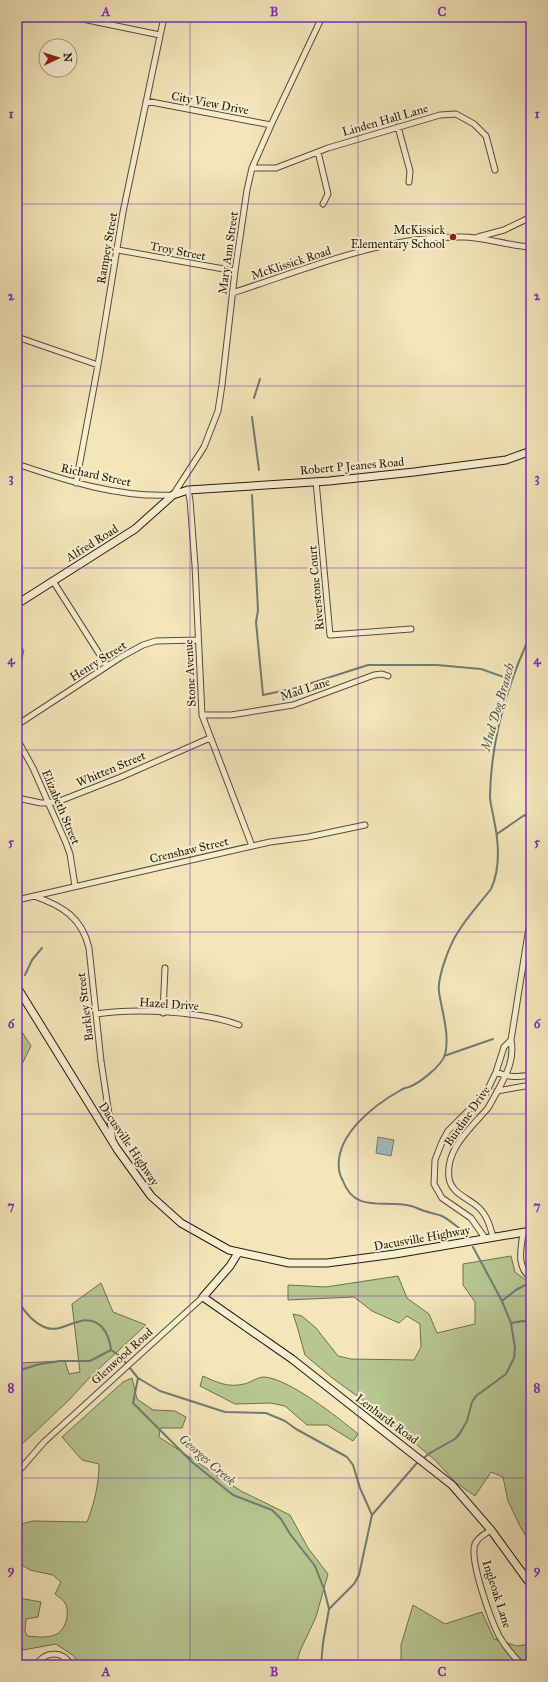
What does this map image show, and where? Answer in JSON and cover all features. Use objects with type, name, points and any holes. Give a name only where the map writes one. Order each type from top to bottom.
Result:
[{"type":"street","points":[[72,17],[160,35]]},
{"type":"street","name":"Rampey Street","points":[[76,483],[118,250],[123,212],[164,17]]},
{"type":"street","name":"Mary Ann Street","points":[[173,495],[204,447],[218,411],[232,292],[247,190],[252,168],[322,17]]},
{"type":"street","name":"City View Drive","points":[[146,101],[271,125]]},
{"type":"street","name":"Linden Hall Lane","points":[[252,168],[276,168],[318,152],[398,127],[440,115],[456,114],[474,124],[486,136],[494,170]]},
{"type":"street","points":[[398,127],[410,171],[409,182]]},
{"type":"street","points":[[318,152],[328,194],[323,204]]},
{"type":"street","name":"McKlissick Road","points":[[475,238],[504,230],[531,217]]},
{"type":"street","name":"McKlissick Road","points":[[232,292],[342,257],[390,244],[428,239],[475,238],[531,247]]},
{"type":"street","name":"Troy Street","points":[[118,250],[235,271]]},
{"type":"street","points":[[17,337],[98,365]]},
{"type":"street","name":"Robert P Jeanes Road","points":[[173,495],[188,490],[414,472],[506,460],[531,451]]},
{"type":"street","name":"Richard Street","points":[[17,464],[76,483],[109,490],[158,496],[173,495]]},
{"type":"street","name":"Riverstone Court","points":[[316,481],[330,635],[412,629]]},
{"type":"street","name":"Stone Avenue","points":[[188,490],[195,565],[202,715],[252,846]]},
{"type":"street","name":"Alfred Road","points":[[17,604],[135,529],[173,495]]},
{"type":"street","points":[[53,581],[107,666]]},
{"type":"street","name":"Henry Street","points":[[17,725],[121,657],[150,643],[198,640]]},
{"type":"street","name":"Mad Lane","points":[[202,715],[230,715],[293,705],[374,674],[388,676]]},
{"type":"street","name":"Whitten Street","points":[[17,798],[49,804],[57,802],[210,738]]},
{"type":"street","name":"Elizabeth Street","points":[[17,739],[33,768],[70,854],[75,886]]},
{"type":"street","name":"Crenshaw Street","points":[[17,900],[252,846],[366,825]]},
{"type":"street","name":"Barkley Street","points":[[34,896],[49,901],[66,912],[79,923],[86,936],[89,948],[96,1014],[114,1143]]},
{"type":"street","name":"Burdine Drive","points":[[489,1238],[488,1219],[479,1208],[451,1187],[449,1177],[452,1152],[460,1140],[489,1106],[506,1076],[513,1050],[511,1040],[531,915]]},
{"type":"street","points":[[163,1013],[165,968]]},
{"type":"street","name":"Dacusville Highway","points":[[17,987],[114,1143],[152,1196],[167,1211],[185,1225],[213,1242],[238,1253],[289,1263],[328,1263],[395,1254],[531,1232]]},
{"type":"street","name":"Hazel Drive","points":[[96,1014],[130,1012],[163,1013],[227,1020],[239,1025]]},
{"type":"street","name":"Burdine Drive","points":[[489,1238],[471,1218],[442,1198],[434,1184],[435,1160],[448,1131],[486,1093],[496,1072],[504,1048],[511,1040]]},
{"type":"street","points":[[496,1072],[515,1078],[531,1075]]},
{"type":"street","points":[[497,1091],[531,1085]]},
{"type":"street","points":[[523,1233],[520,1260],[522,1268],[531,1278]]},
{"type":"street","name":"Glenwood Road","points":[[17,1473],[44,1442],[203,1296],[230,1266],[238,1253]]},
{"type":"street","name":"Lenhardt Road","points":[[203,1296],[292,1359],[419,1457],[452,1485],[491,1530],[531,1585]]},
{"type":"street","name":"Ingleoak Lane","points":[[491,1530],[479,1538],[475,1544],[474,1552],[476,1568],[489,1612],[500,1636],[522,1665]]},
{"type":"street","points":[[36,1665],[41,1658],[48,1654],[64,1657],[71,1665]]},
{"type":"green space","points":[[17,1024],[31,1046],[17,1074]]},
{"type":"green space","points":[[511,1256],[515,1272],[531,1284],[531,1545],[508,1501],[503,1477],[491,1472],[475,1496],[455,1482],[435,1460],[368,1404],[331,1377],[305,1355],[293,1314],[302,1316],[316,1328],[338,1356],[351,1359],[414,1360],[421,1347],[420,1324],[407,1316],[399,1323],[372,1311],[354,1297],[288,1300],[288,1285],[326,1287],[398,1276],[407,1298],[429,1314],[437,1333],[475,1324],[475,1302],[463,1285],[463,1264]]},
{"type":"green space","points":[[101,1283],[113,1312],[146,1325],[91,1376],[69,1400],[17,1449],[17,1363],[65,1361],[69,1374],[80,1372],[72,1304]]},
{"type":"green space","points":[[203,1376],[227,1385],[238,1385],[261,1377],[274,1379],[299,1391],[313,1400],[339,1418],[358,1434],[353,1441],[327,1425],[307,1425],[285,1406],[271,1403],[235,1404],[200,1386]]},
{"type":"green space","points":[[132,1378],[137,1399],[153,1410],[175,1411],[186,1417],[182,1428],[160,1428],[159,1437],[241,1491],[290,1515],[308,1548],[328,1574],[316,1617],[300,1651],[296,1665],[79,1665],[74,1656],[56,1644],[23,1650],[17,1647],[17,1600],[19,1598],[41,1602],[38,1617],[26,1619],[25,1631],[27,1636],[45,1637],[59,1633],[66,1622],[67,1609],[65,1603],[55,1594],[61,1582],[53,1575],[30,1570],[17,1562],[17,1525],[33,1521],[87,1522],[96,1494],[99,1464],[82,1460],[62,1437],[123,1382]]},
{"type":"green space","points":[[413,1605],[445,1624],[482,1612],[494,1639],[517,1646],[531,1644],[531,1665],[401,1665],[401,1645]]},
{"type":"water","points":[[17,644],[24,650],[22,659],[17,664]]},
{"type":"water","points":[[378,1137],[394,1140],[391,1156],[376,1153]]},
{"type":"waterway","points":[[254,398],[260,379]]},
{"type":"waterway","points":[[252,417],[259,470]]},
{"type":"waterway","points":[[252,495],[258,610],[256,622],[263,695],[296,688],[368,665],[437,665],[481,669],[512,680]]},
{"type":"waterway","name":"Mud Dog Branch","points":[[464,1232],[442,1216],[423,1211],[413,1206],[363,1202],[355,1198],[348,1191],[340,1175],[339,1156],[343,1144],[358,1122],[390,1096],[414,1085],[424,1078],[435,1069],[445,1055],[447,1040],[439,992],[440,978],[448,952],[455,937],[465,921],[491,889],[494,881],[498,864],[498,855],[497,837],[490,799],[493,754],[508,693],[522,653],[531,634]]},
{"type":"waterway","points":[[497,834],[523,816],[531,813]]},
{"type":"waterway","points":[[25,975],[32,960],[42,948]]},
{"type":"waterway","points":[[444,1056],[493,1039]]},
{"type":"waterway","name":"Mud Dog Branch","points":[[329,1609],[354,1584],[359,1575],[372,1515],[416,1464],[430,1453],[455,1439],[467,1421],[472,1402],[476,1396],[506,1374],[514,1358],[515,1348],[511,1323],[502,1301],[473,1247]]},
{"type":"waterway","points":[[502,1301],[516,1290],[527,1284]]},
{"type":"waterway","points":[[17,1301],[32,1319],[40,1325],[51,1329],[80,1321],[87,1320],[95,1322],[106,1332],[111,1350]]},
{"type":"waterway","points":[[511,1323],[523,1321],[531,1322]]},
{"type":"waterway","points":[[111,1350],[120,1356],[138,1378],[160,1391],[225,1412],[266,1413],[285,1421],[296,1429],[347,1457],[353,1465],[360,1488],[372,1515]]},
{"type":"waterway","name":"Georges Creek","points":[[17,1371],[40,1364],[60,1361],[90,1361],[111,1350]]},
{"type":"waterway","name":"Georges Creek","points":[[138,1378],[133,1403],[192,1462],[233,1495],[272,1510],[281,1519],[290,1534],[315,1566],[324,1589],[329,1609],[321,1665]]},
{"type":"place","name":"McKissick Elementary School","points":[[453,237]]}]
